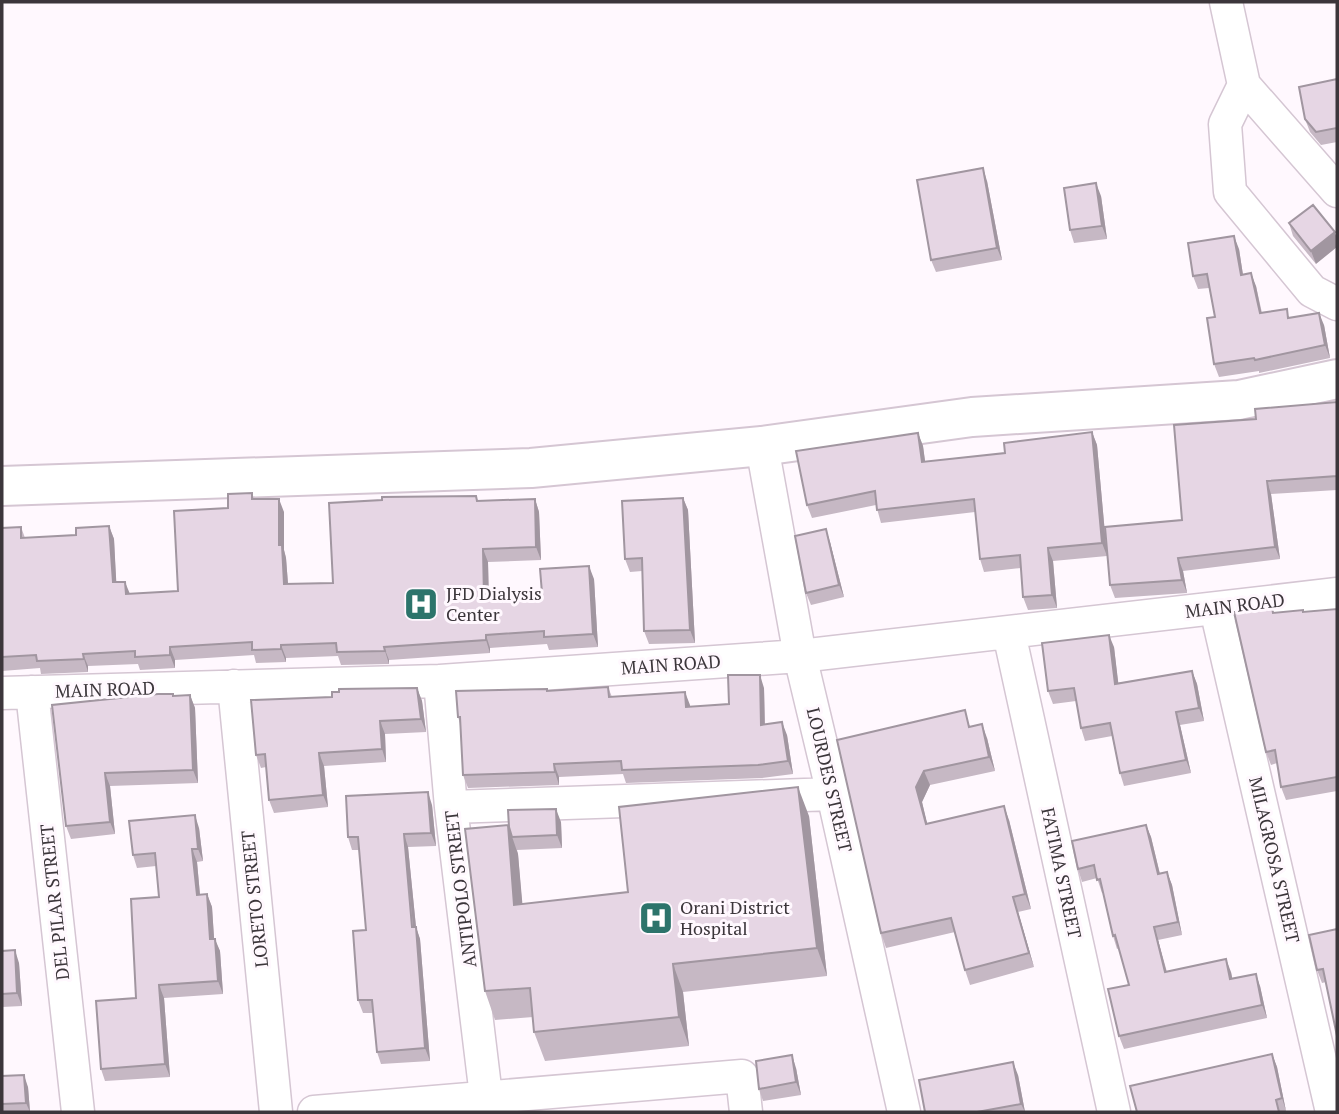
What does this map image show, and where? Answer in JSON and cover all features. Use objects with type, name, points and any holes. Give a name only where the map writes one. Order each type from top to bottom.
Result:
[{"type":"street","points":[[1226,2],[1244,85],[1337,191]]},
{"type":"street","points":[[1244,85],[1225,124],[1230,192],[1312,290],[1337,304]]},
{"type":"street","points":[[2,486],[531,468],[762,446],[972,417],[1239,400],[1337,379]]},
{"type":"street","name":"LOURDES STREET","points":[[762,446],[800,656],[904,1112]]},
{"type":"street","name":"MAIN ROAD","points":[[17,693],[440,681],[800,656],[1337,594]]},
{"type":"street","name":"MILAGROSA STREET","points":[[1216,609],[1332,1112]]},
{"type":"street","name":"FATIMA STREET","points":[[1009,633],[1114,1112]]},
{"type":"street","name":"ANTIPOLO STREET","points":[[440,681],[451,807],[486,1096]]},
{"type":"street","name":"LORETO STREET","points":[[234,686],[276,1112]]},
{"type":"street","name":"DEL PILAR STREET","points":[[17,693],[78,1112]]},
{"type":"street","points":[[451,807],[833,794]]},
{"type":"street","points":[[314,1112],[741,1076],[746,1112]]},
{"type":"building","points":[[1337,79],[1337,128],[1316,132],[1305,119],[1299,87]]},
{"type":"building","points":[[983,168],[997,248],[931,260],[917,180]]},
{"type":"building","points":[[1096,183],[1102,226],[1070,230],[1064,188]]},
{"type":"building","points":[[1313,205],[1335,232],[1311,251],[1289,223]]},
{"type":"building","points":[[1234,236],[1241,275],[1251,273],[1260,313],[1287,309],[1288,318],[1319,313],[1325,345],[1255,360],[1214,364],[1207,318],[1215,317],[1207,274],[1193,276],[1188,243]]},
{"type":"building","points":[[1337,402],[1337,476],[1267,481],[1275,547],[1178,558],[1182,580],[1110,585],[1105,527],[1182,520],[1174,425],[1256,419],[1255,409]]},
{"type":"building","points":[[1092,432],[1102,543],[1048,548],[1052,595],[1023,597],[1020,555],[980,559],[974,499],[877,510],[875,491],[807,505],[796,451],[918,433],[922,462],[1005,453],[1004,443]]},
{"type":"building","points":[[252,493],[252,499],[279,499],[279,545],[282,545],[284,584],[333,583],[329,503],[382,500],[382,497],[476,496],[477,501],[535,499],[536,547],[483,549],[484,597],[542,593],[540,569],[589,566],[593,634],[544,637],[544,631],[486,635],[486,640],[384,647],[385,651],[337,652],[336,643],[281,645],[281,649],[252,650],[252,642],[170,647],[170,655],[135,657],[135,651],[83,654],[84,659],[37,661],[36,655],[2,657],[2,528],[21,527],[21,538],[76,535],[76,528],[109,526],[113,582],[125,582],[126,594],[178,591],[174,511],[228,508],[228,494]]},
{"type":"building","points":[[683,498],[690,630],[644,631],[642,558],[625,559],[622,501]]},
{"type":"building","points":[[826,529],[839,585],[806,593],[795,536]]},
{"type":"building","points":[[1272,607],[1273,613],[1337,609],[1337,777],[1281,787],[1275,750],[1266,752],[1234,612]]},
{"type":"building","points":[[1109,635],[1115,684],[1192,671],[1199,708],[1176,712],[1186,760],[1120,773],[1110,723],[1081,728],[1074,688],[1048,691],[1042,643]]},
{"type":"building","points":[[728,675],[760,675],[761,725],[782,722],[788,761],[758,765],[622,770],[621,761],[554,764],[555,772],[463,775],[456,691],[547,691],[608,687],[609,697],[685,692],[686,707],[729,704]]},
{"type":"building","points":[[417,688],[421,719],[380,721],[382,749],[319,753],[323,795],[269,800],[265,754],[256,755],[251,700],[332,697],[332,692],[339,692],[339,689]]},
{"type":"building","points":[[158,694],[190,695],[193,770],[105,773],[110,822],[66,826],[52,705]]},
{"type":"building","points":[[965,710],[969,727],[982,724],[989,757],[924,771],[916,787],[926,824],[1004,806],[1025,894],[1013,897],[1029,953],[965,970],[951,918],[881,933],[837,740]]},
{"type":"building","points":[[798,787],[817,948],[673,964],[679,1017],[534,1032],[530,988],[485,991],[465,829],[508,825],[514,905],[628,892],[619,807]]},
{"type":"building","points":[[428,792],[431,833],[404,834],[412,927],[416,927],[425,1048],[377,1052],[372,1000],[358,1000],[353,931],[366,930],[358,837],[348,837],[346,796]]},
{"type":"building","points":[[556,809],[557,835],[512,837],[508,810]]},
{"type":"building","points":[[195,815],[198,849],[192,849],[197,895],[207,894],[210,939],[215,939],[218,981],[159,985],[165,1064],[101,1069],[96,1001],[136,998],[131,899],[159,897],[155,853],[133,855],[129,821]]},
{"type":"building","points":[[1146,825],[1158,874],[1167,872],[1178,922],[1154,927],[1165,972],[1226,959],[1230,979],[1256,974],[1262,1005],[1119,1036],[1108,989],[1129,985],[1115,935],[1113,936],[1100,879],[1097,880],[1094,865],[1078,869],[1072,841]]},
{"type":"building","points":[[1337,929],[1337,1036],[1323,969],[1317,970],[1309,935]]},
{"type":"building","points":[[15,950],[17,993],[2,994],[2,951]]},
{"type":"building","points":[[1272,1054],[1282,1098],[1276,1100],[1279,1112],[1137,1112],[1130,1086]]},
{"type":"building","points":[[792,1055],[796,1082],[759,1089],[756,1061]]},
{"type":"building","points":[[1013,1062],[1021,1104],[977,1112],[925,1112],[919,1080]]},
{"type":"building","points":[[24,1075],[26,1103],[2,1104],[2,1076]]},
{"type":"place","name":"JFD Dialysis Center","points":[[421,604]]},
{"type":"place","name":"Orani District Hospital","points":[[656,918]]}]
